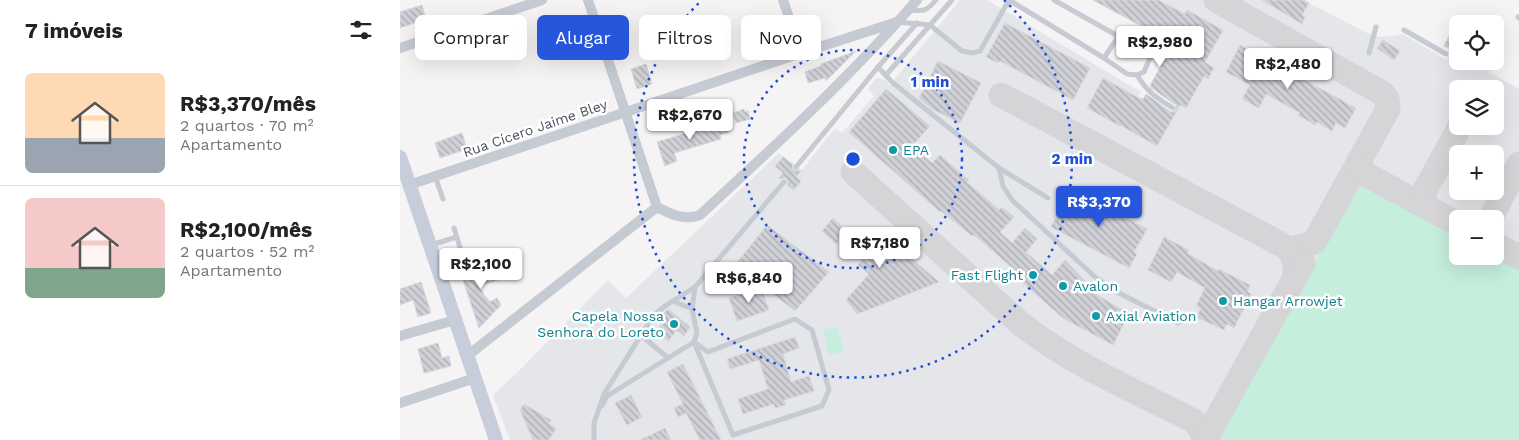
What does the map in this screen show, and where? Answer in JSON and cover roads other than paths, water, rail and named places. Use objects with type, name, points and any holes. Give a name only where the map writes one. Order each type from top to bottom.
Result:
[{"type":"main road","points":[[400,157],[496,440]]},
{"type":"street","points":[[402,45],[542,0]]},
{"type":"street","points":[[588,0],[657,207],[667,213],[686,218],[700,215],[825,98],[917,0]]},
{"type":"street","points":[[783,0],[788,15]]},
{"type":"street","name":"Rua Cícero Jaime Bley","points":[[821,47],[897,22]]},
{"type":"street","name":"Rua Cícero Jaime Bley","points":[[409,185],[780,60]]},
{"type":"street","points":[[467,356],[657,207]]},
{"type":"street","points":[[400,336],[455,320]]},
{"type":"street","points":[[400,403],[475,378]]},
{"type":"lane","points":[[908,10],[928,10],[936,0]]},
{"type":"lane","points":[[886,75],[952,0]]},
{"type":"lane","points":[[897,22],[930,24],[962,51],[972,53],[980,51],[1009,0],[1127,74],[1137,75],[1144,72],[1150,58],[1148,53],[1054,0]]},
{"type":"lane","points":[[796,167],[878,67],[917,23]]},
{"type":"lane","points":[[1369,53],[1376,27]]},
{"type":"lane","points":[[1404,30],[1446,54]]},
{"type":"lane","points":[[1104,58],[1118,37]]},
{"type":"lane","points":[[878,67],[892,82],[999,168],[1048,198]]},
{"type":"lane","points":[[1137,75],[1153,96],[1173,108]]},
{"type":"lane","points":[[999,168],[1003,186],[1012,200],[1095,277],[1115,291],[1178,323]]},
{"type":"lane","points":[[435,176],[443,199]]},
{"type":"lane","points":[[594,440],[594,423],[604,394],[653,316],[665,306],[696,287],[784,182]]},
{"type":"lane","points":[[436,263],[462,254],[454,228]]},
{"type":"lane","points":[[430,245],[456,237]]},
{"type":"lane","points":[[594,423],[607,396],[694,342],[697,333],[692,310],[696,287]]},
{"type":"lane","points":[[673,301],[692,310]]},
{"type":"lane","points":[[794,319],[812,330],[830,390],[822,406],[733,435],[694,342],[708,352],[794,319]]},
{"type":"lane","points":[[641,335],[668,358]]},
{"type":"place","name":"EPA","points":[[893,150]]},
{"type":"place","name":"Fast Flight","points":[[1033,275]]},
{"type":"place","name":"Avalon","points":[[1063,286]]},
{"type":"place","name":"Hangar Arrowjet","points":[[1223,301]]},
{"type":"place","name":"Axial Aviation","points":[[1096,316]]},
{"type":"place","name":"Capela Nossa Senhora do Loreto","points":[[674,324]]}]
